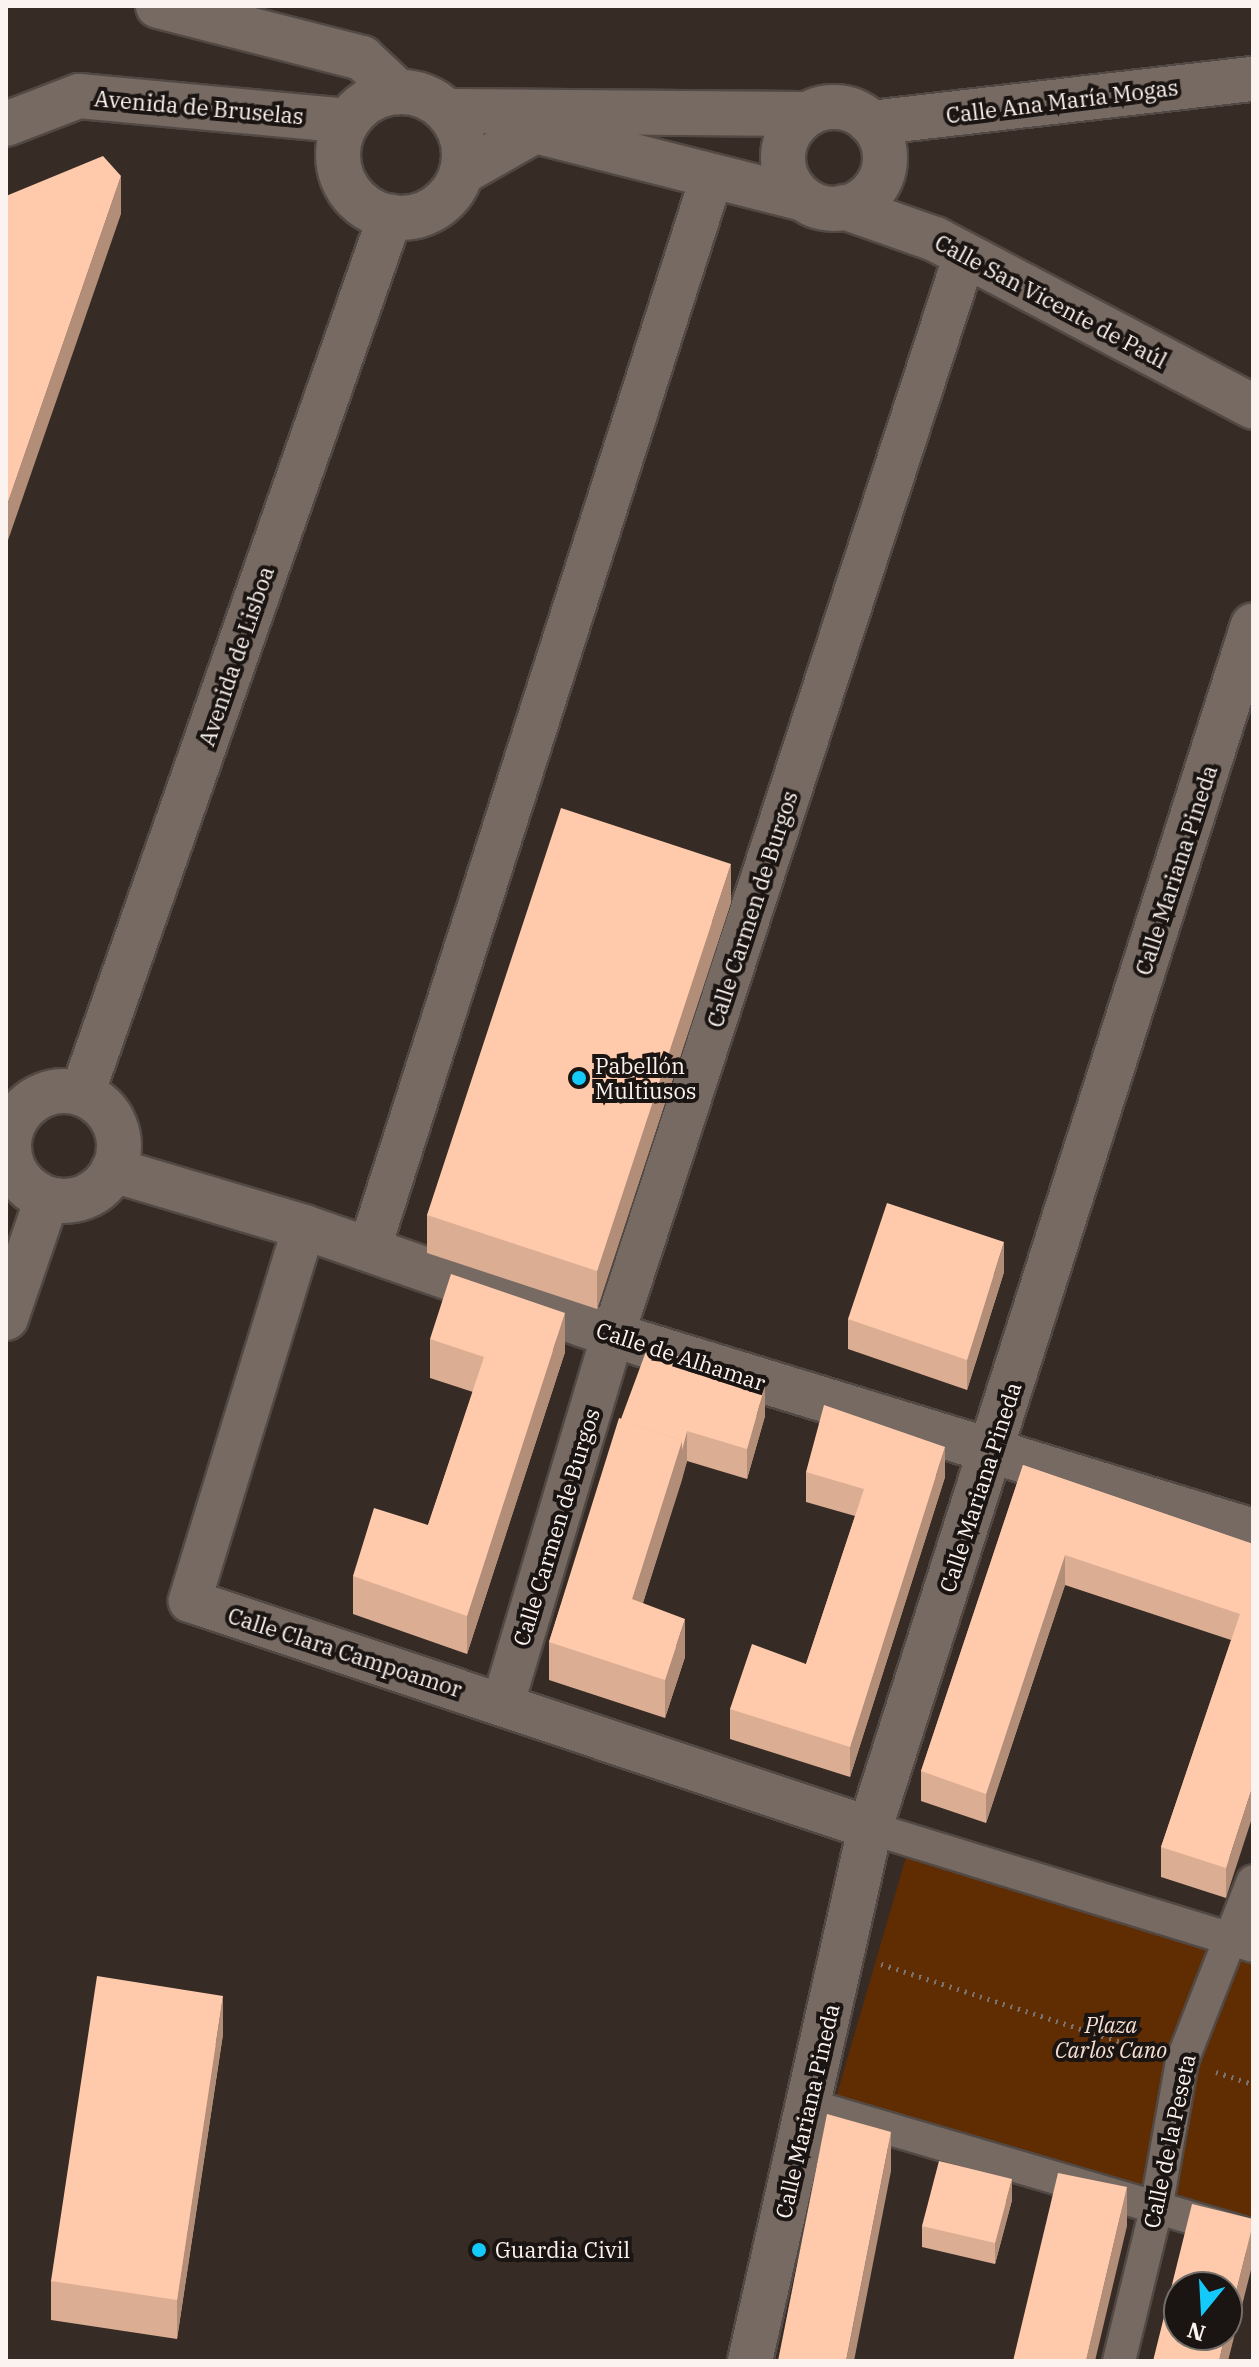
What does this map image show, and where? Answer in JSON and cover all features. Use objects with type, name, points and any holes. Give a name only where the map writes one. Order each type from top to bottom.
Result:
[{"type":"street","points":[[158,6],[362,58],[398,92]]},
{"type":"street","name":"Calle Ana María Mogas","points":[[871,123],[1253,79]]},
{"type":"street","points":[[447,111],[462,140],[463,172],[449,196],[427,213],[390,217],[363,204],[343,181],[340,140],[348,121],[361,106],[398,92],[416,93],[447,111],[807,114],[834,107],[871,123],[880,135],[885,165],[871,193],[824,203],[785,173],[783,156],[790,132],[807,114]]},
{"type":"street","name":"Avenida de Bruselas","points":[[6,124],[79,96],[348,121]]},
{"type":"street","name":"Calle San Vicente de Paúl","points":[[463,172],[535,131],[824,203],[965,255],[1253,407]]},
{"type":"street","points":[[369,1250],[712,176]]},
{"type":"street","name":"Avenida de Lisboa","points":[[82,1094],[390,217]]},
{"type":"street","name":"Calle Carmen de Burgos","points":[[503,1703],[613,1335],[965,255]]},
{"type":"street","name":"Calle Mariana Pineda","points":[[750,2361],[870,1828],[992,1454],[1253,625]]},
{"type":"street","points":[[63,1091],[82,1094],[104,1110],[117,1134],[113,1170],[93,1193],[63,1201],[47,1199],[21,1181],[8,1152],[10,1134],[29,1103],[63,1091]]},
{"type":"street","name":"Calle de Alhamar","points":[[113,1170],[304,1227],[613,1335],[992,1454],[1253,1531]]},
{"type":"street","points":[[6,1318],[47,1199]]},
{"type":"street","name":"Calle Clara Campoamor","points":[[304,1227],[190,1601],[870,1828]]},
{"type":"street","points":[[870,1828],[1243,1943]]},
{"type":"street","name":"Calle de la Peseta","points":[[1119,2361],[1156,2209],[1182,2061],[1243,1943],[1253,1881]]},
{"type":"street","points":[[808,2105],[1253,2236]]},
{"type":"path","points":[[843,1952],[1253,2084]]},
{"type":"green space","name":"Plaza Carlos Cano","points":[[913,1833],[1253,1933],[1253,2224],[835,2101]]},
{"type":"building","points":[[103,156],[121,176],[6,508],[6,196]]},
{"type":"building","name":"Pabellón Multiusos","points":[[561,808],[731,864],[597,1271],[427,1215]]},
{"type":"building","points":[[887,1203],[1004,1242],[967,1360],[848,1319]]},
{"type":"building","points":[[451,1274],[565,1313],[467,1616],[353,1576],[374,1508],[428,1525],[484,1357],[430,1339]]},
{"type":"building","points":[[648,1346],[765,1386],[747,1449],[687,1431],[682,1450],[682,1441],[621,1419]]},
{"type":"building","points":[[824,1405],[945,1447],[850,1747],[730,1709],[752,1644],[806,1664],[864,1489],[806,1472]]},
{"type":"building","points":[[619,1418],[682,1441],[632,1599],[685,1619],[665,1680],[549,1642]]},
{"type":"building","points":[[1023,1465],[1253,1544],[1253,1785],[1226,1868],[1161,1847],[1240,1614],[1065,1555],[986,1794],[921,1771]]},
{"type":"building","points":[[97,1976],[223,1996],[177,2300],[51,2281]]},
{"type":"building","points":[[827,2114],[891,2132],[846,2361],[778,2361]]},
{"type":"building","points":[[939,2161],[1012,2179],[995,2243],[922,2226]]},
{"type":"building","points":[[1058,2173],[1127,2187],[1086,2361],[1013,2361]]},
{"type":"building","points":[[1192,2204],[1253,2219],[1241,2271],[1175,2271]]},
{"type":"building","points":[[1163,2321],[1163,2351],[1221,2351],[1219,2361],[1153,2361]]},
{"type":"place","name":"Pabellón Multiusos","points":[[579,1078]]},
{"type":"place","name":"Guardia Civil","points":[[479,2250]]}]
